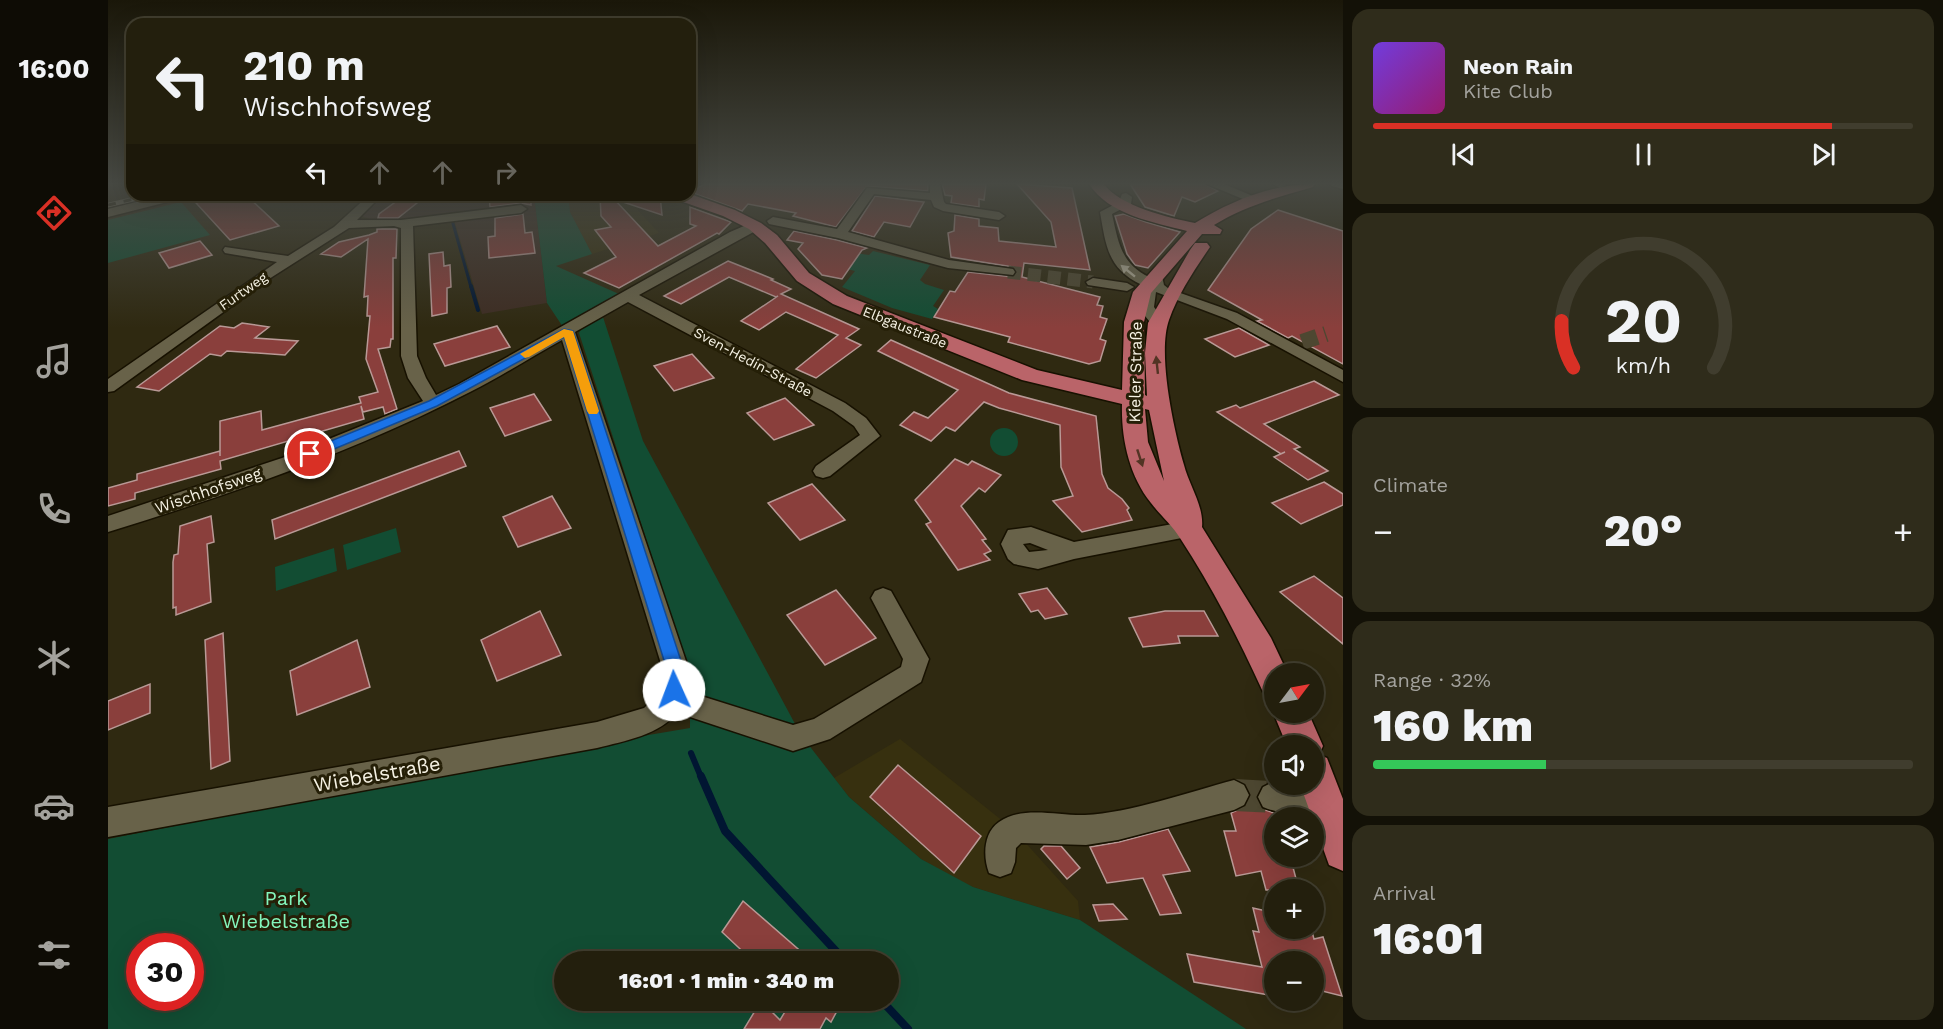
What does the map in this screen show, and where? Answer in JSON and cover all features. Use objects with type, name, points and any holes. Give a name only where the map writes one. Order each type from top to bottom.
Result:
[{"type":"main road","name":"Elbgaustraße","points":[[762,232],[803,277],[840,300],[1016,370],[1066,386],[1161,406]]},
{"type":"main road","name":"Kieler Straße","points":[[1201,232],[1153,279],[1137,303],[1134,322],[1133,400],[1136,442],[1145,471],[1158,494],[1189,529],[1267,663]]},
{"type":"main road","name":"Kieler Straße","points":[[1189,529],[1189,511],[1171,466],[1155,350],[1158,323],[1203,232]]},
{"type":"main road","points":[[1322,795],[1343,851]]},
{"type":"street","name":"Furtweg","points":[[108,387],[334,232]]},
{"type":"street","points":[[408,232],[408,356],[417,378],[433,403]]},
{"type":"street","name":"Wischhofsweg","points":[[108,524],[310,454],[433,403],[744,232]]},
{"type":"street","points":[[830,232],[948,264],[1008,272]]},
{"type":"street","points":[[1111,232],[1115,251],[1124,269],[1153,279],[1159,289],[1171,296],[1227,314],[1296,345],[1343,377]]},
{"type":"street","points":[[230,250],[290,260]]},
{"type":"street","points":[[1153,279],[1146,307],[1158,323]]},
{"type":"street","points":[[1093,282],[1127,287]]},
{"type":"street","name":"Sven-Hedin-Straße","points":[[629,296],[839,407],[860,422],[871,436],[822,471]]},
{"type":"street","points":[[567,331],[675,667],[674,690],[690,705],[793,738],[820,730],[912,674],[916,658],[883,598]]},
{"type":"street","points":[[1073,551],[1189,529]]},
{"type":"street","name":"Wiebelstraße","points":[[108,822],[597,735],[645,722],[664,710],[674,690]]},
{"type":"street","points":[[1000,862],[999,849],[1002,841],[1010,831],[1020,828],[1086,830],[1118,825],[1234,795]]},
{"type":"street","points":[[1273,797],[1282,795]]},
{"type":"shaded area","points":[[458,232],[538,232],[547,303],[482,314]]},
{"type":"shaded area","points":[[580,232],[659,233],[592,254]]},
{"type":"shaded area","points":[[900,739],[1014,830],[1078,901],[1080,920],[973,887],[954,878],[921,859],[849,797],[834,778]]},
{"type":"green space","points":[[108,232],[207,232],[210,235],[108,263]]},
{"type":"green space","points":[[538,232],[580,232],[592,254],[556,266],[619,294],[563,327],[547,303]]},
{"type":"green space","points":[[873,251],[930,265],[920,280],[944,290],[933,306],[938,309],[932,319],[892,308],[842,287],[855,271],[839,267],[855,253],[869,255]]},
{"type":"green space","name":"Park Wiebelstraße","points":[[603,317],[643,441],[801,735],[849,797],[921,859],[973,887],[1080,920],[1246,1029],[108,1029],[108,839],[589,745],[690,728],[690,673],[579,333],[581,329]]},
{"type":"green space","points":[[1004,428],[1014,432],[1018,442],[1014,452],[1004,456],[994,452],[990,442],[994,432]]},
{"type":"green space","points":[[396,528],[401,552],[347,570],[343,545]]},
{"type":"green space","points":[[334,548],[337,571],[276,591],[275,567]]},
{"type":"building","points":[[223,232],[258,232],[230,240]]},
{"type":"building","points":[[377,232],[397,232],[396,258],[393,258],[393,339],[391,339],[390,347],[378,349],[397,409],[385,414],[383,407],[363,412],[361,406],[364,419],[220,461],[221,469],[135,493],[135,499],[108,506],[108,488],[137,480],[137,474],[220,451],[220,421],[261,411],[262,430],[361,403],[359,397],[378,392],[366,359],[370,316],[367,316],[368,296],[364,297],[368,239],[341,257],[321,254],[339,242]]},
{"type":"building","points":[[495,232],[532,232],[535,253],[489,258],[488,237],[495,236]]},
{"type":"building","points":[[597,232],[645,232],[658,246],[685,232],[721,232],[619,288],[584,273],[616,257]]},
{"type":"building","points":[[793,232],[799,232],[867,248],[862,250],[842,279],[822,275],[798,249],[803,243],[787,240]]},
{"type":"building","points":[[856,232],[877,232],[874,237]]},
{"type":"building","points":[[998,232],[999,241],[1056,247],[1053,232],[1082,232],[1090,270],[1024,263],[1022,277],[1100,297],[1097,305],[1103,306],[1100,317],[1107,319],[1100,339],[1106,341],[1100,361],[1089,364],[1008,342],[1010,337],[934,317],[950,291],[955,292],[968,272],[1013,277],[1017,273],[1013,267],[951,257],[948,233]]},
{"type":"building","points":[[1120,232],[1180,232],[1148,268],[1135,265],[1127,254]]},
{"type":"building","points":[[1249,232],[1343,232],[1343,364],[1292,336],[1288,338],[1257,321],[1262,320],[1208,290]]},
{"type":"building","points":[[200,241],[212,255],[169,268],[159,253]]},
{"type":"building","points":[[443,252],[444,266],[450,265],[451,287],[447,288],[447,313],[432,316],[429,254]]},
{"type":"building","points":[[728,261],[773,279],[771,280],[791,289],[781,294],[859,329],[846,338],[861,345],[816,378],[796,369],[838,335],[786,312],[759,330],[741,321],[778,296],[729,277],[681,304],[664,296]]},
{"type":"building","points":[[242,323],[269,327],[255,338],[298,341],[285,355],[227,351],[221,356],[210,354],[159,391],[137,387],[220,326],[234,328]]},
{"type":"building","points":[[497,326],[510,347],[445,366],[434,344]]},
{"type":"building","points":[[1239,328],[1269,345],[1235,357],[1205,339]]},
{"type":"building","points":[[891,340],[1009,393],[1096,416],[1102,474],[1108,488],[1129,508],[1127,510],[1132,520],[1082,532],[1053,501],[1073,496],[1061,467],[1060,425],[984,402],[955,431],[946,427],[931,441],[900,425],[914,412],[928,418],[958,390],[878,351]]},
{"type":"building","points":[[692,354],[714,378],[674,391],[654,366]]},
{"type":"building","points":[[1314,381],[1339,395],[1264,424],[1300,447],[1294,449],[1328,471],[1308,480],[1274,457],[1281,454],[1217,412],[1236,405],[1240,408]]},
{"type":"building","points":[[534,394],[551,420],[505,436],[490,408]]},
{"type":"building","points":[[785,398],[814,425],[774,440],[747,413]]},
{"type":"building","points":[[459,451],[466,466],[275,539],[272,520]]},
{"type":"building","points":[[955,459],[968,465],[972,461],[1001,475],[985,492],[979,488],[961,506],[986,539],[982,540],[991,551],[984,554],[990,560],[958,570],[926,524],[931,522],[915,500]]},
{"type":"building","points":[[1324,482],[1343,494],[1343,505],[1301,524],[1272,503]]},
{"type":"building","points":[[812,484],[845,520],[800,540],[768,503]]},
{"type":"building","points":[[552,496],[571,528],[518,547],[503,517]]},
{"type":"building","points":[[211,516],[214,542],[207,544],[211,602],[176,615],[176,607],[173,608],[173,562],[174,555],[178,554],[180,526]]},
{"type":"building","points":[[1314,576],[1343,598],[1343,644],[1280,592]]},
{"type":"building","points":[[1047,588],[1067,614],[1045,619],[1038,610],[1031,612],[1019,594]]},
{"type":"building","points":[[836,590],[876,638],[825,665],[787,615]]},
{"type":"building","points":[[540,611],[561,655],[497,681],[481,640]]},
{"type":"building","points":[[1165,611],[1204,611],[1218,636],[1178,636],[1180,643],[1143,647],[1129,618]]},
{"type":"building","points":[[223,633],[230,761],[211,769],[205,640]]},
{"type":"building","points":[[357,640],[370,687],[297,715],[290,671]]},
{"type":"building","points":[[150,684],[150,713],[108,730],[108,701]]},
{"type":"building","points":[[898,765],[981,836],[954,873],[870,797]]},
{"type":"building","points":[[1249,790],[1259,791],[1256,798],[1264,810],[1264,867],[1293,867],[1296,879],[1264,879],[1264,882],[1261,871],[1236,876],[1224,831],[1236,831],[1231,813],[1246,806],[1251,796]]},
{"type":"building","points":[[1168,829],[1190,871],[1163,875],[1181,913],[1160,915],[1143,878],[1107,883],[1090,847]]},
{"type":"building","points":[[1044,846],[1061,846],[1080,868],[1067,879],[1041,849]]},
{"type":"building","points":[[743,901],[800,951],[742,951],[722,932]]},
{"type":"building","points":[[1113,904],[1127,919],[1099,921],[1093,905]]},
{"type":"building","points":[[1253,908],[1264,910],[1264,939],[1324,939],[1342,996],[1324,992],[1324,951],[1264,951],[1264,994],[1194,982],[1187,954],[1262,967],[1253,931],[1259,932]]},
{"type":"building","points":[[755,1011],[771,1011],[780,1020],[785,1011],[837,1011],[831,1022],[826,1018],[820,1029],[744,1029]]},
{"type":"waterway","points":[[455,232],[471,287]]},
{"type":"waterway","points":[[471,286],[478,310]]},
{"type":"waterway","points":[[691,753],[701,777]]},
{"type":"waterway","points":[[701,776],[725,831],[836,951]]},
{"type":"waterway","points":[[891,1011],[908,1029]]},
{"type":"tunnel","points":[[1008,272],[1093,282]]},
{"type":"tunnel","points":[[1302,342],[1326,334]]},
{"type":"tunnel","points":[[1234,795],[1273,797]]},
{"type":"slow traffic","points":[[525,354],[567,331],[593,411]]},
{"type":"route","points":[[310,454],[353,438],[465,388],[567,331],[675,667],[674,690]]}]
